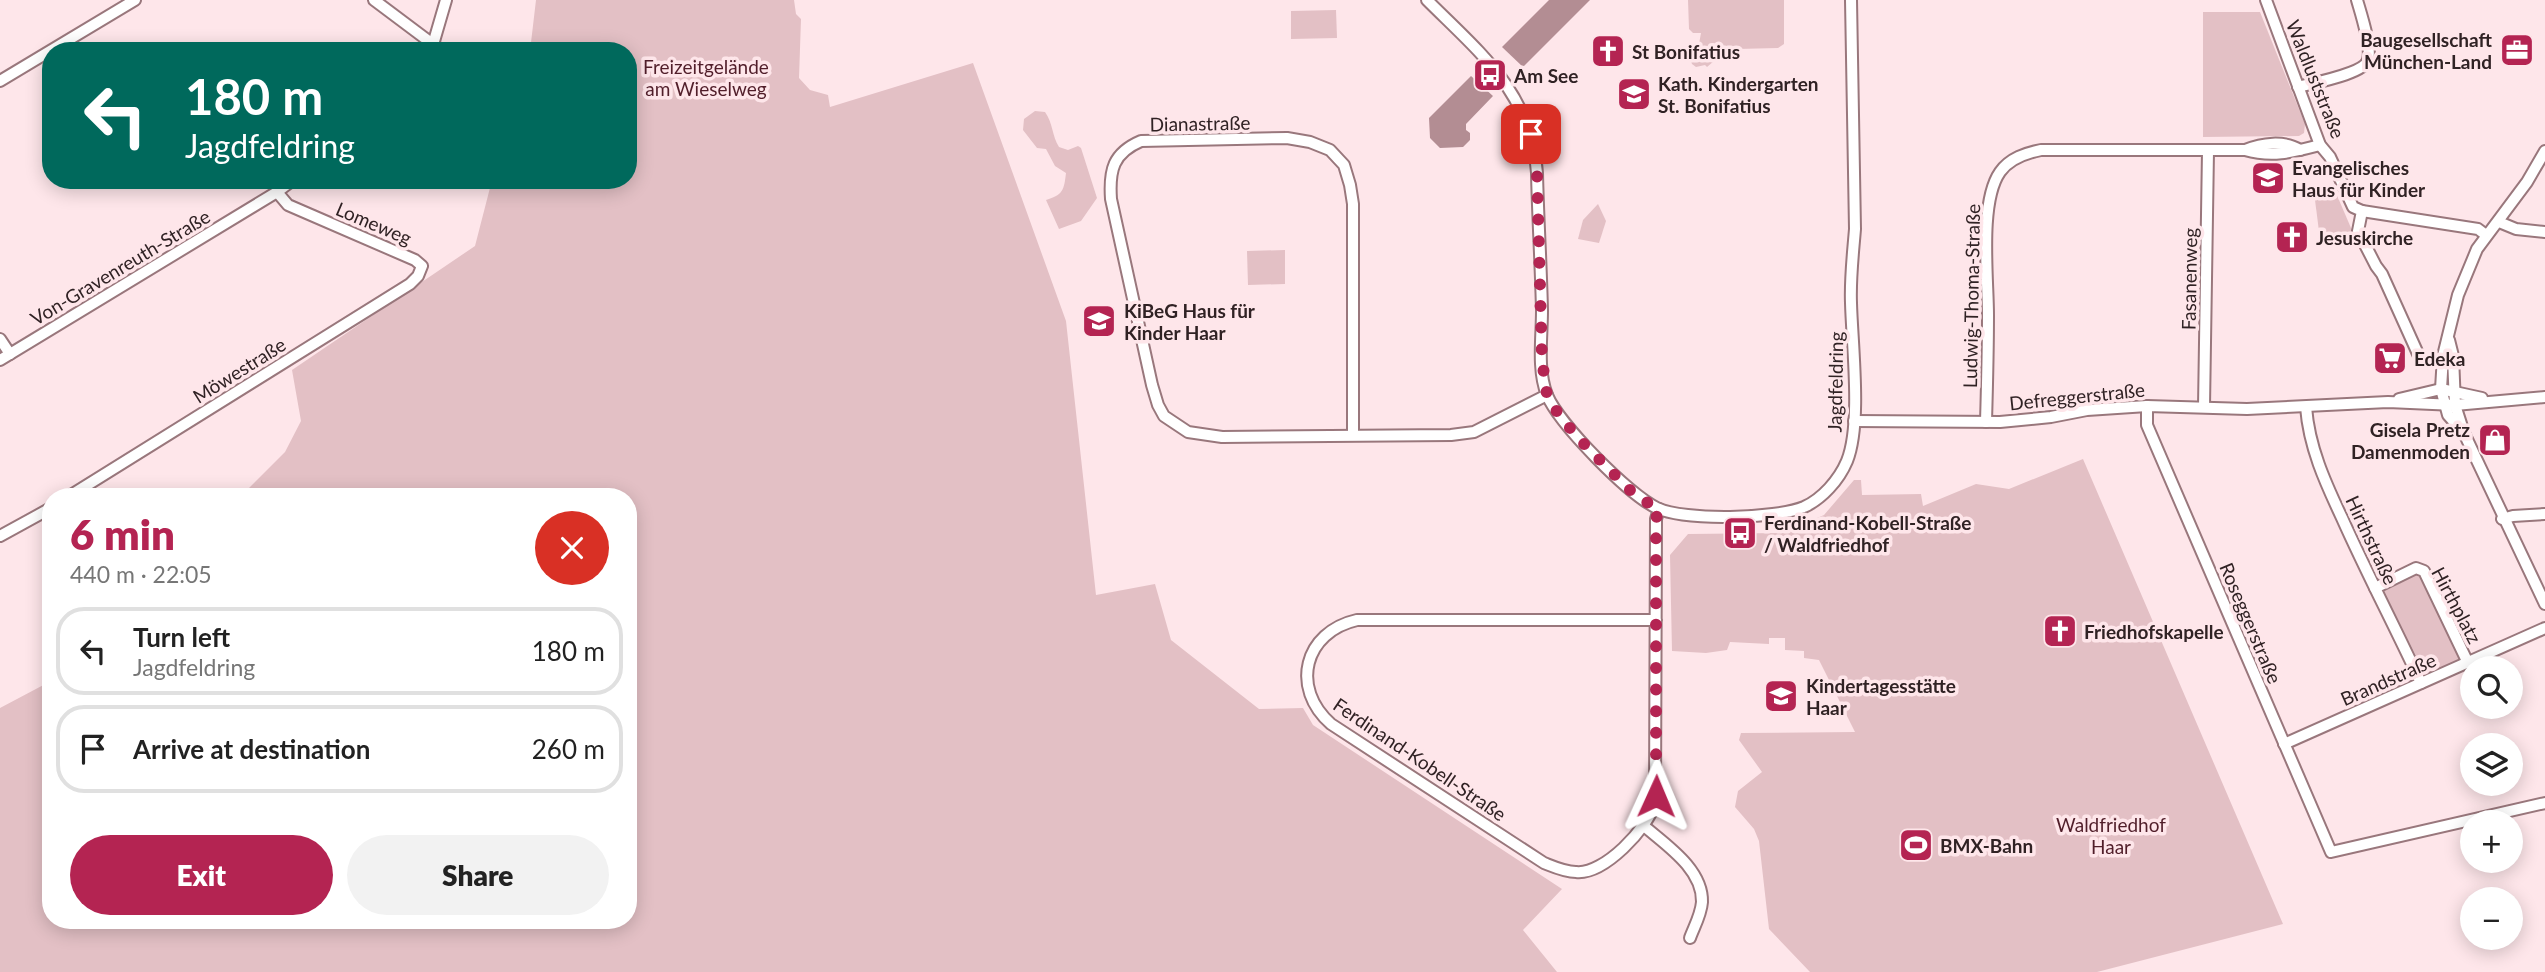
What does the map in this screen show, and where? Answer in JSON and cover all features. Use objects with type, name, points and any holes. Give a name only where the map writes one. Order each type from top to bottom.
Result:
[{"type":"street","points":[[65,42],[135,0]]},
{"type":"street","points":[[374,0],[426,42]]},
{"type":"street","points":[[437,42],[446,0]]},
{"type":"street","name":"Jagdfeldring","points":[[1427,0],[1509,86],[1536,150],[1542,360],[1547,395],[1559,415],[1581,441],[1636,496],[1659,509],[1684,515],[1769,515],[1804,506],[1829,488],[1847,460],[1854,421],[1851,259],[1856,229],[1851,0]]},
{"type":"street","name":"Waldluststraße","points":[[2266,0],[2320,145],[2330,157],[2353,207],[2361,211],[2358,231],[2382,274],[2419,356]]},
{"type":"street","points":[[2298,88],[2355,72],[2367,64],[2368,46],[2357,0]]},
{"type":"street","points":[[0,81],[42,56]]},
{"type":"street","name":"Dianastraße","points":[[1353,435],[1353,204],[1343,165],[1330,149],[1287,138],[1158,140],[1141,141],[1127,147],[1118,156],[1113,167],[1110,180],[1111,199],[1152,385],[1164,416],[1188,432],[1205,435],[1353,435],[1451,435],[1474,432],[1547,395]]},
{"type":"street","name":"Ludwig-Thoma-Straße","points":[[1986,422],[1987,246],[1990,195],[2001,171],[2011,161],[2025,153],[2041,149],[2245,149],[2283,155],[2320,145]]},
{"type":"street","name":"Fasanenweg","points":[[2204,407],[2208,151]]},
{"type":"street","points":[[2545,151],[2499,222],[2486,235],[2463,278],[2443,356],[2448,397],[2502,519],[2545,604]]},
{"type":"street","name":"Von-Gravenreuth-Straße","points":[[5,357],[281,189]]},
{"type":"street","name":"Lomeweg","points":[[277,192],[288,205],[422,265]]},
{"type":"street","points":[[2361,211],[2478,229],[2486,235]]},
{"type":"street","points":[[2499,222],[2516,229],[2545,232]]},
{"type":"street","name":"Möwestraße","points":[[82,488],[410,284],[418,276],[422,265]]},
{"type":"street","points":[[0,339],[5,357]]},
{"type":"street","name":"Defreggerstraße","points":[[1854,421],[1986,422],[2147,405],[2247,410],[2448,397],[2495,400],[2545,397]]},
{"type":"street","name":"Roseggerstraße","points":[[2147,405],[2147,425],[2331,852],[2545,803]]},
{"type":"street","name":"Hirthstraße","points":[[2306,407],[2307,423],[2320,469],[2421,682]]},
{"type":"street","name":"Ferdinand-Kobell-Straße","points":[[1656,620],[1357,620],[1344,623],[1327,633],[1312,654],[1307,669],[1311,698],[1318,713],[1331,724],[1544,863],[1576,873],[1607,862],[1644,825],[1653,810],[1656,796],[1656,620],[1656,519],[1659,509]]},
{"type":"street","points":[[0,536],[42,513]]},
{"type":"street","points":[[2502,519],[2545,514]]},
{"type":"street","name":"Hirthplatz","points":[[2375,588],[2416,568],[2424,571],[2465,656]]},
{"type":"street","name":"Brandstraße","points":[[2483,656],[2545,628]]},
{"type":"street","name":"Brandstraße","points":[[2284,744],[2460,666]]},
{"type":"street","points":[[1644,825],[1675,852],[1698,881],[1702,900],[1690,938]]},
{"type":"green space","name":"Freizeitgelände am Wieselweg","points":[[536,0],[794,0],[796,14],[801,19],[799,78],[810,90],[828,95],[830,107],[973,63],[1066,321],[1096,595],[1155,584],[1171,640],[1259,709],[1303,708],[1313,725],[1562,889],[1523,930],[1557,972],[0,972],[0,708],[42,686],[42,929],[637,929],[637,488],[249,488],[285,452],[301,421],[292,370],[475,246],[490,189],[637,189],[637,42],[531,42]]},
{"type":"green space","points":[[1688,0],[1784,0],[1784,44],[1778,48],[1737,49],[1729,56],[1714,53],[1699,44],[1701,33],[1693,33],[1689,29]]},
{"type":"green space","points":[[1336,10],[1337,38],[1291,39],[1291,11]]},
{"type":"green space","points":[[2203,12],[2260,12],[2305,124],[2304,133],[2299,136],[2203,137]]},
{"type":"green space","points":[[1692,45],[1716,56],[1714,61],[1707,67],[1696,67],[1687,55]]},
{"type":"green space","points":[[1035,111],[1045,112],[1059,147],[1068,150],[1078,146],[1081,148],[1097,198],[1081,221],[1059,229],[1046,200],[1062,191],[1066,173],[1055,166],[1046,149],[1037,148],[1023,130],[1024,119]]},
{"type":"green space","points":[[2336,193],[2354,235],[2320,239],[2315,200]]},
{"type":"green space","points":[[1598,204],[1606,221],[1599,243],[1578,239],[1583,220]]},
{"type":"green space","points":[[1285,250],[1285,284],[1248,285],[1247,251]]},
{"type":"green space","name":"Waldfriedhof Haar","points":[[2083,459],[2283,924],[2097,972],[1810,972],[1769,929],[1759,841],[1754,829],[1735,807],[1738,791],[1762,772],[1739,740],[1741,733],[1855,732],[1819,660],[1804,658],[1804,651],[1785,650],[1785,638],[1769,638],[1769,644],[1730,642],[1727,650],[1706,653],[1672,651],[1670,555],[1688,534],[1783,533],[1824,515],[1854,480],[1861,480],[1862,495],[1921,494],[1923,506],[1976,484],[2009,489]]},
{"type":"green space","points":[[2415,574],[2421,576],[2460,659],[2426,675],[2382,590]]},
{"type":"shaded area","points":[[1549,0],[1590,0],[1523,67],[1502,47]]},
{"type":"shaded area","points":[[1471,76],[1493,96],[1466,124],[1470,140],[1463,147],[1440,148],[1430,138],[1429,118]]},
{"type":"place","name":"Baugesellschaft München-Land","points":[[2517,50]]},
{"type":"place","name":"St Bonifatius","points":[[1608,51]]},
{"type":"place","name":"Am See","points":[[1490,75]]},
{"type":"place","name":"Kath. Kindergarten St. Bonifatius","points":[[1634,94]]},
{"type":"place","name":"Evangelisches Haus für Kinder","points":[[2268,178]]},
{"type":"place","name":"Jesuskirche","points":[[2292,237]]},
{"type":"place","name":"KiBeG Haus für Kinder Haar","points":[[1099,321]]},
{"type":"place","name":"Edeka","points":[[2390,358]]},
{"type":"place","name":"Gisela Pretz Damenmoden","points":[[2495,440]]},
{"type":"place","name":"Ferdinand-Kobell-Straße / Waldfriedhof","points":[[1740,533]]},
{"type":"place","name":"Friedhofskapelle","points":[[2060,631]]},
{"type":"place","name":"Kindertagesstätte Haar","points":[[1781,696]]},
{"type":"place","name":"BMX-Bahn","points":[[1916,845]]},
{"type":"route","points":[[1531,134],[1536,150],[1542,360],[1547,395],[1559,415],[1581,441],[1636,496],[1659,509],[1656,519],[1656,796]]}]
